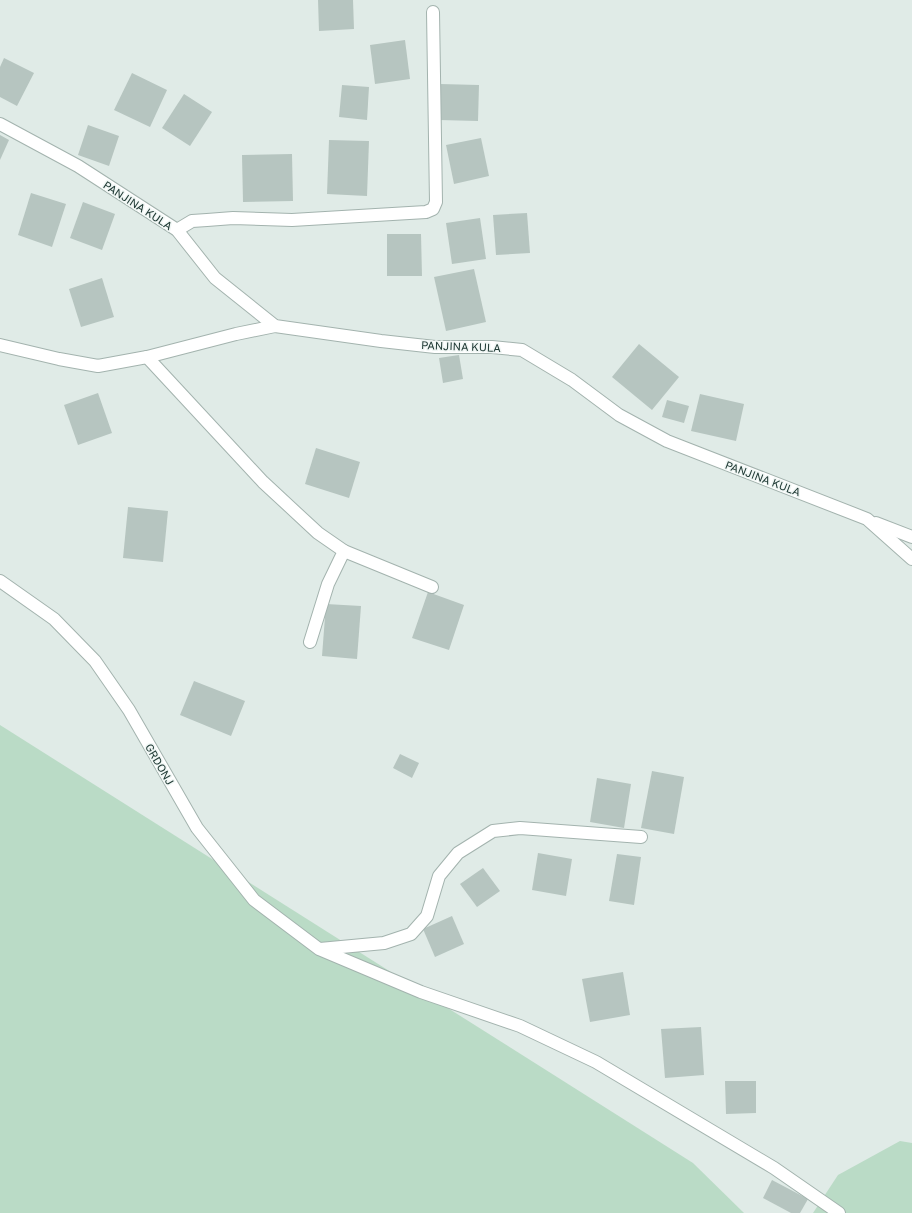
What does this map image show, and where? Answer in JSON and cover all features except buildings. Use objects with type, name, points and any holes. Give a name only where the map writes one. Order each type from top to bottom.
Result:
[{"type":"street","points":[[177,230],[192,221],[233,218],[292,220],[426,212],[433,209],[436,202],[433,12]]},
{"type":"street","name":"PANJINA KULA","points":[[0,124],[78,166],[177,230],[215,278],[275,326],[435,347],[492,346],[522,350],[572,380],[619,415],[667,441],[867,519],[912,559]]},
{"type":"street","points":[[0,345],[59,359],[98,366],[147,357],[236,334],[275,326]]},
{"type":"street","points":[[147,357],[263,482],[318,533],[344,551],[432,587]]},
{"type":"street","points":[[867,519],[912,537]]},
{"type":"street","points":[[310,642],[328,584],[344,551]]},
{"type":"street","name":"GRDONJ","points":[[0,581],[54,620],[95,662],[129,710],[197,828],[211,846],[254,900],[319,949],[421,992],[520,1026],[596,1062],[774,1168],[839,1213]]},
{"type":"street","points":[[319,949],[384,944],[411,934],[427,916],[439,876],[448,864],[458,853],[493,831],[520,828],[641,837]]},
{"type":"green space","points":[[0,725],[693,1163],[744,1213],[0,1213]]},
{"type":"green space","points":[[900,1141],[912,1143],[912,1213],[813,1213],[838,1175]]}]
